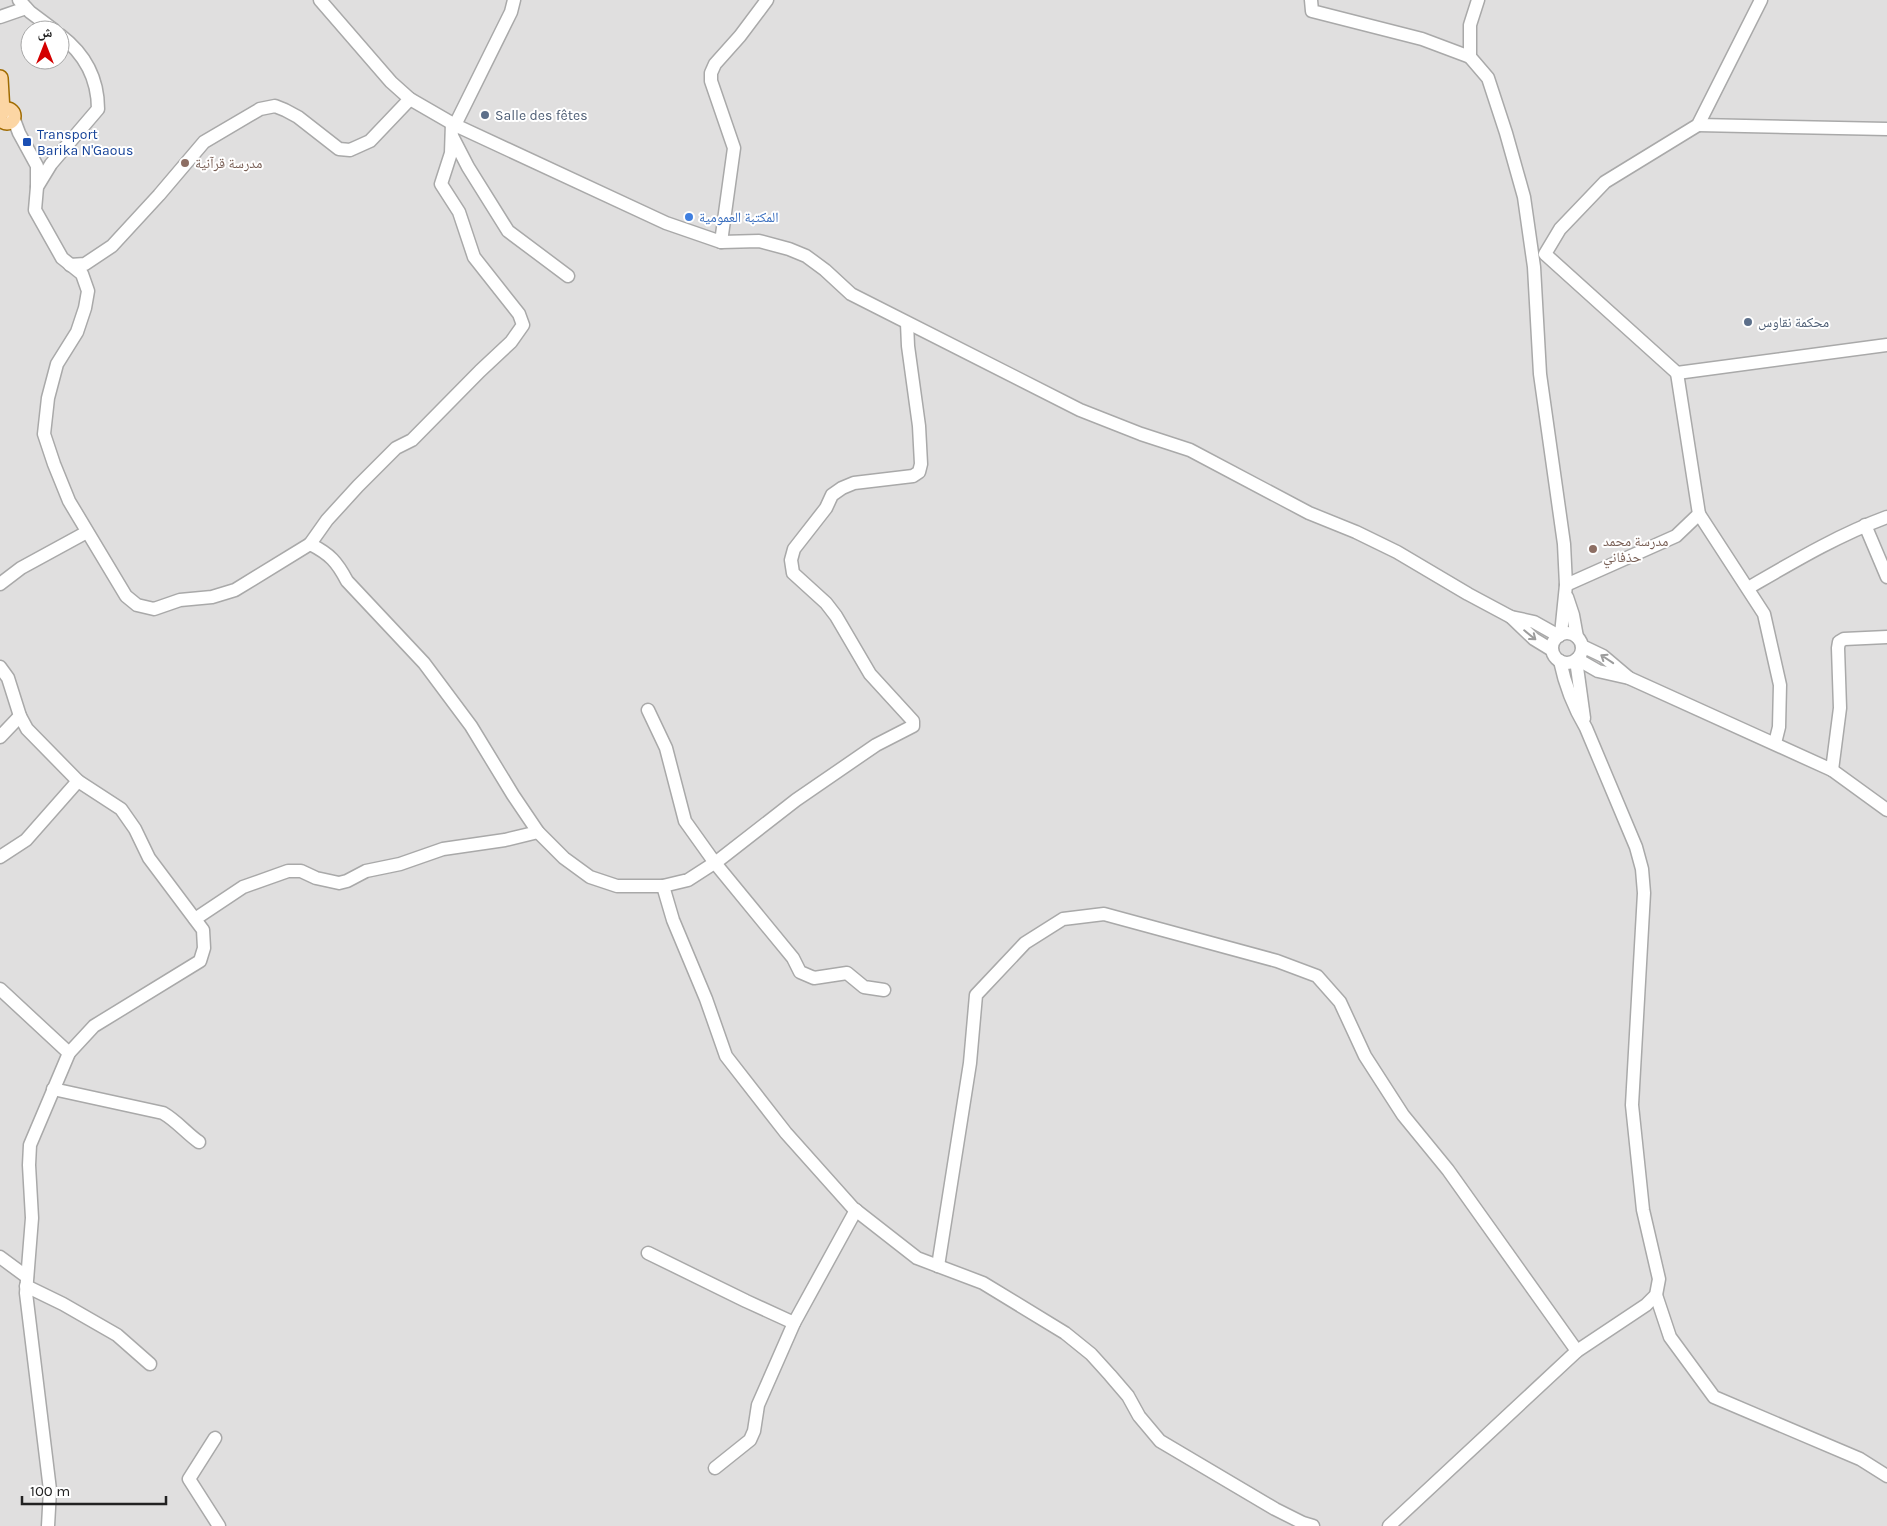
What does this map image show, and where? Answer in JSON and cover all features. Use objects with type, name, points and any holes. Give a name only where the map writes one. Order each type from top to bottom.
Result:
[{"type":"main road","points":[[0,78],[4,115]]},
{"type":"street","points":[[320,0],[391,82],[410,99],[453,128],[666,223],[721,242],[759,241],[775,244],[806,256],[825,270],[851,294],[1080,410],[1141,434],[1190,450],[1309,513],[1356,532],[1397,552],[1511,617],[1534,639],[1552,650],[1556,658],[1569,663],[1580,655],[1579,641],[1566,590],[1564,544],[1540,374],[1534,267],[1524,197],[1488,78],[1470,57],[1422,39],[1312,11],[1311,0]]},
{"type":"street","points":[[100,255],[92,272],[85,308],[77,332],[57,364],[48,398],[44,434],[54,464],[69,501],[87,532],[126,596],[137,605],[154,609],[180,600],[212,597],[235,590],[310,544],[327,520],[358,486],[396,448],[412,440],[480,371],[512,342],[523,325],[519,314],[474,257],[459,212],[441,184],[451,153],[453,128],[511,12],[514,0]]},
{"type":"street","points":[[721,242],[734,148],[711,73],[715,64],[740,36],[767,0]]},
{"type":"street","points":[[1470,57],[1470,25],[1478,0]]},
{"type":"street","points":[[1534,267],[1545,254],[1560,229],[1605,182],[1698,125],[1761,0]]},
{"type":"street","points":[[0,17],[23,4],[42,20]]},
{"type":"street","points":[[37,187],[51,164],[98,110],[98,94],[91,69],[70,43]]},
{"type":"street","points":[[70,265],[85,264],[112,246],[204,142],[260,109],[274,106],[285,110],[298,117],[339,149],[350,150],[370,141],[410,99]]},
{"type":"street","points":[[4,115],[19,134],[37,166],[35,210],[62,258],[82,274],[88,292]]},
{"type":"street","points":[[1698,125],[1887,129]]},
{"type":"street","points":[[453,128],[468,167],[508,231],[568,276]]},
{"type":"street","points":[[37,166],[51,164]]},
{"type":"street","points":[[1545,254],[1677,373],[1699,514],[1764,614],[1780,685],[1779,727],[1775,743]]},
{"type":"street","points":[[310,544],[327,552],[339,566],[347,581],[424,663],[471,726],[538,832],[564,858],[590,877],[617,886],[663,886],[688,880],[715,863],[796,800],[876,745],[912,726],[913,721],[870,674],[836,616],[826,603],[793,573],[791,560],[794,549],[826,508],[832,494],[854,483],[913,476],[919,472],[921,464],[919,426],[908,346],[907,323]]},
{"type":"street","points":[[1677,373],[1887,345]]},
{"type":"street","points":[[1566,590],[1676,536],[1699,514]]},
{"type":"street","points":[[1748,588],[1806,554],[1865,525],[1887,517]]},
{"type":"street","points":[[1865,525],[1887,577]]},
{"type":"street","points":[[0,584],[21,568],[87,532]]},
{"type":"street","points":[[1552,650],[1566,590]]},
{"type":"street","points":[[1511,617],[1570,633],[1603,656],[1629,678]]},
{"type":"street","points":[[1832,770],[1840,708],[1838,648],[1840,642],[1844,639],[1887,637]]},
{"type":"street","points":[[1577,659],[1598,671],[1629,678],[1832,770],[1887,810]]},
{"type":"street","points":[[1577,659],[1586,728]]},
{"type":"street","points":[[1560,661],[1572,702],[1586,728],[1636,847],[1642,870],[1644,892],[1632,1105],[1643,1210],[1659,1279],[1656,1295],[1670,1337],[1714,1398],[1860,1459],[1887,1476]]},
{"type":"street","points":[[0,667],[8,678],[20,716],[28,729],[78,781],[121,809],[135,829],[149,858],[203,930],[204,948],[200,961],[94,1026],[69,1053],[30,1145],[29,1165],[32,1218],[27,1282],[28,1318],[50,1490],[48,1526]]},
{"type":"street","points":[[1579,684],[1585,677],[1598,671]]},
{"type":"street","points":[[648,710],[666,748],[685,820],[715,863],[793,958],[800,972],[814,978],[847,973],[864,987],[884,990]]},
{"type":"street","points":[[0,737],[20,716]]},
{"type":"street","points":[[0,857],[26,840],[78,781]]},
{"type":"street","points":[[195,919],[243,887],[288,871],[300,871],[316,878],[339,882],[347,881],[366,871],[400,864],[443,849],[506,840],[538,832]]},
{"type":"street","points":[[663,886],[673,920],[706,998],[726,1056],[786,1133],[856,1210],[917,1258],[983,1282],[1065,1333],[1091,1354],[1110,1374],[1128,1396],[1139,1416],[1160,1441],[1275,1509],[1313,1526]]},
{"type":"street","points":[[938,1266],[970,1063],[976,995],[1025,943],[1063,919],[1104,914],[1276,960],[1317,976],[1340,1002],[1365,1056],[1403,1114],[1448,1170],[1577,1351]]},
{"type":"street","points":[[0,989],[69,1053]]},
{"type":"street","points":[[53,1090],[163,1113],[174,1119],[188,1134],[199,1142]]},
{"type":"street","points":[[715,1468],[750,1440],[754,1431],[758,1405],[794,1323],[856,1210]]},
{"type":"street","points":[[648,1252],[746,1302],[794,1323]]},
{"type":"street","points":[[0,1256],[27,1282],[117,1336],[150,1364]]},
{"type":"street","points":[[1388,1526],[1577,1351],[1646,1305],[1656,1295]]},
{"type":"street","points":[[215,1438],[189,1479],[219,1526]]},
{"type":"shaded area","points":[[0,0],[1887,0],[1887,1526],[0,1526]]},
{"type":"place","name":"Salle des fêtes","points":[[485,115]]},
{"type":"place","name":"Transport Barika N'Gaous","points":[[27,142]]},
{"type":"place","name":"مدرسة قرآنية","points":[[185,163]]},
{"type":"place","name":"المكتبة العمومية","points":[[689,217]]},
{"type":"place","name":"محكمة نقاوس","points":[[1748,322]]},
{"type":"place","name":"مدرسة محمد حذفاني","points":[[1593,549]]}]
